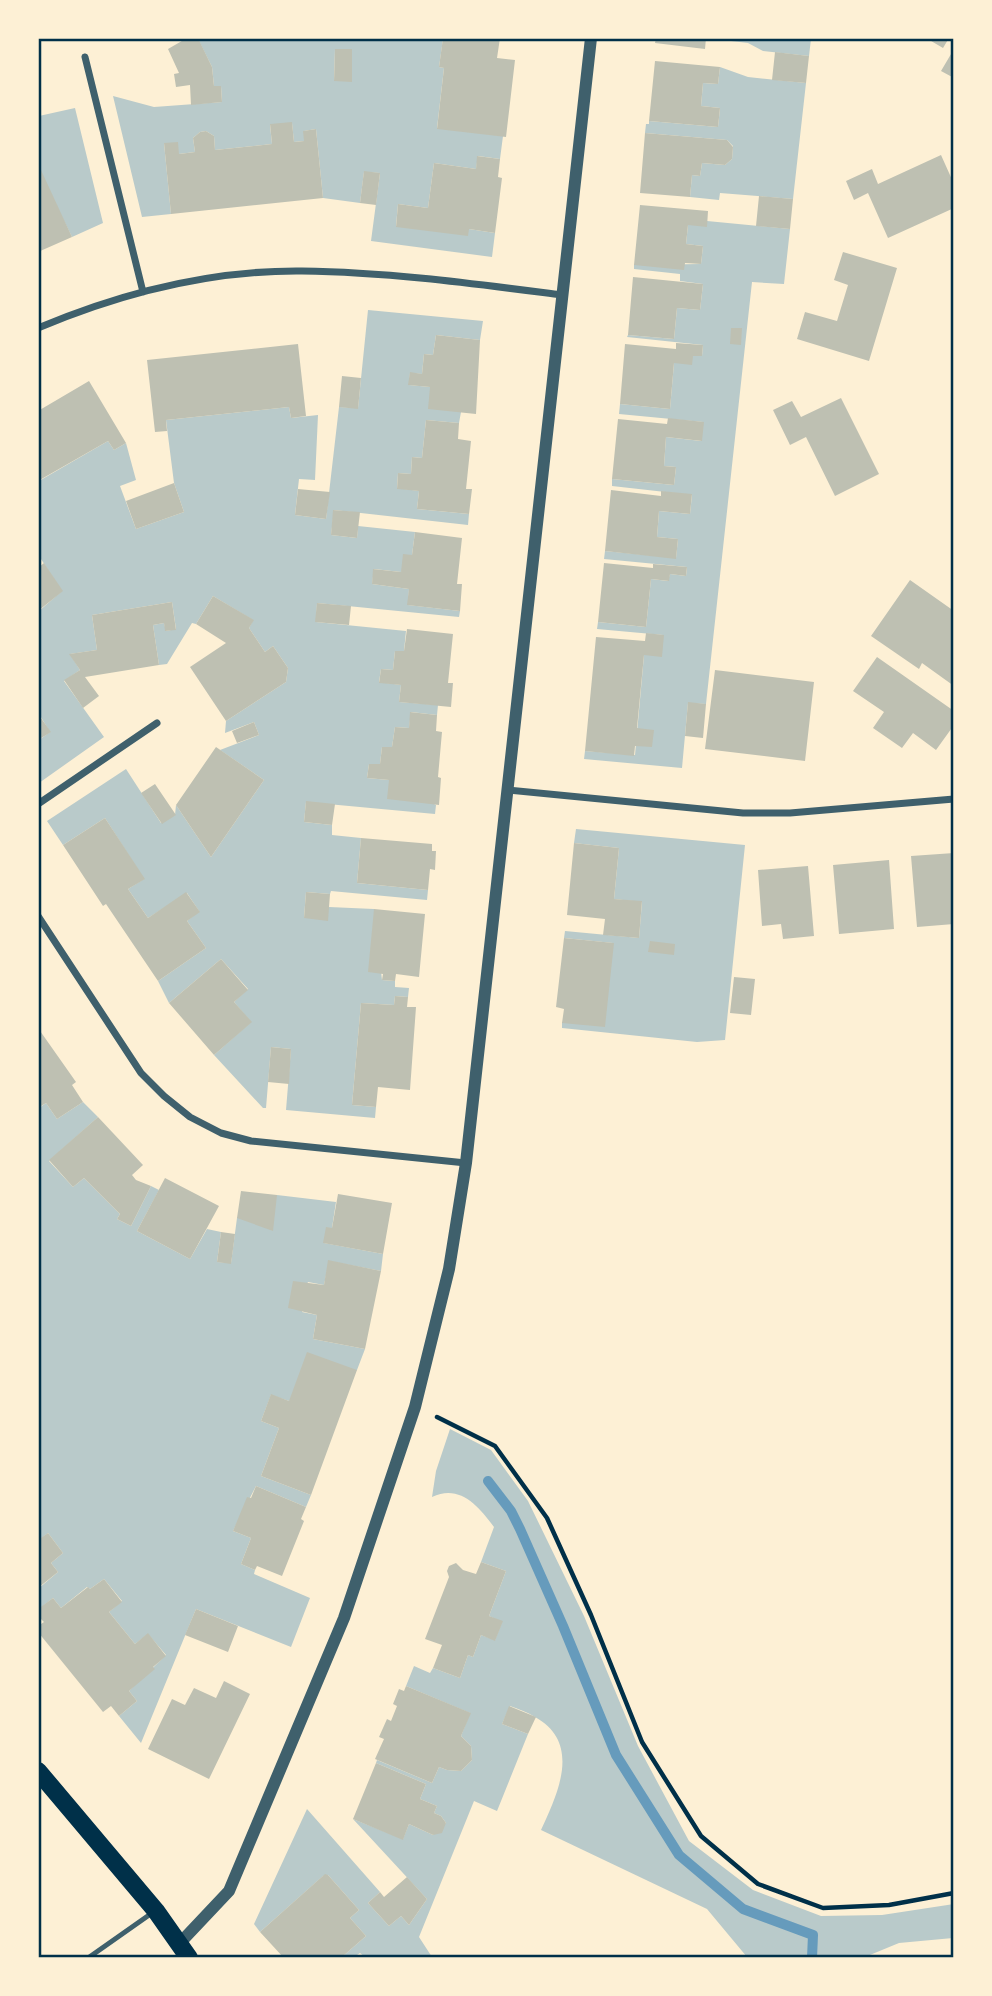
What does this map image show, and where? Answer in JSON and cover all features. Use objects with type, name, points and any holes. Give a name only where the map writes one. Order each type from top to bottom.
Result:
[{"type":"main road","points":[[38,1771],[156,1911],[184,1951]]},
{"type":"street","points":[[184,1951],[229,1891],[344,1618],[415,1407],[449,1269],[466,1163],[591,38]]},
{"type":"street","points":[[85,57],[143,292]]},
{"type":"street","points":[[38,328],[143,292],[211,278],[301,271],[403,277],[562,295]]},
{"type":"street","points":[[38,804],[157,723]]},
{"type":"street","points":[[508,790],[743,813],[790,813],[954,799]]},
{"type":"street","points":[[38,916],[141,1073],[190,1117],[221,1133],[251,1141],[466,1163]]},
{"type":"lane","points":[[89,1958],[156,1911]]},
{"type":"path","points":[[415,1407],[495,1446],[547,1518],[642,1742],[701,1836],[758,1884],[823,1908],[889,1905],[954,1893]]},
{"type":"shaded area","points":[[198,39],[443,39],[439,67],[444,68],[437,128],[503,136],[500,159],[478,156],[476,169],[434,163],[428,208],[398,204],[396,226],[469,229],[495,233],[492,257],[371,241],[380,173],[364,172],[360,203],[323,198],[316,129],[304,131],[304,141],[294,142],[292,123],[270,125],[272,144],[215,150],[214,136],[206,131],[193,138],[195,152],[179,154],[164,143],[171,214],[142,217],[113,96],[154,107],[222,102],[221,86],[214,86],[212,67]],"holes":[[[335,49],[352,49],[352,81],[334,81]]]},
{"type":"shaded area","points":[[714,39],[811,39],[809,56],[763,51],[748,43]]},
{"type":"shaded area","points":[[720,67],[748,77],[806,83],[793,199],[720,193],[719,200],[690,197],[692,175],[700,176],[702,163],[725,165],[732,159],[733,146],[727,140],[645,133],[649,121],[718,127],[720,108],[701,106],[703,83],[718,84]]},
{"type":"shaded area","points":[[75,108],[103,223],[72,237],[39,171],[39,116]]},
{"type":"shaded area","points":[[707,221],[790,229],[784,284],[752,282],[706,704],[688,703],[682,768],[584,759],[585,751],[635,755],[644,655],[663,635],[597,629],[598,622],[646,627],[651,579],[668,581],[670,574],[686,576],[687,567],[604,559],[605,551],[676,558],[678,539],[657,537],[659,511],[690,514],[692,495],[612,486],[612,479],[674,485],[676,467],[664,466],[666,437],[701,441],[703,422],[619,414],[620,404],[670,409],[674,363],[693,356],[702,356],[703,345],[627,337],[674,339],[677,308],[700,310],[703,284],[680,281],[680,274],[634,269],[634,265],[701,264],[703,246],[686,244],[688,225]]},
{"type":"shaded area","points":[[368,310],[483,321],[480,340],[436,335],[433,355],[424,354],[422,374],[410,373],[409,385],[430,387],[461,412],[459,423],[426,420],[422,458],[412,457],[411,474],[398,473],[397,488],[419,491],[417,509],[469,514],[468,525],[334,510],[331,535],[357,538],[358,526],[415,532],[412,555],[401,572],[374,569],[372,584],[409,589],[408,605],[460,611],[459,617],[317,603],[316,622],[406,631],[404,651],[395,651],[393,670],[381,669],[379,682],[401,685],[399,702],[438,705],[437,715],[411,712],[409,728],[395,727],[392,747],[382,747],[380,764],[369,764],[367,778],[389,780],[436,805],[435,814],[306,802],[304,822],[332,825],[332,835],[361,838],[357,883],[428,890],[427,900],[331,891],[330,894],[306,892],[304,918],[329,907],[374,909],[382,980],[395,981],[395,987],[409,988],[408,997],[395,996],[394,1005],[361,1003],[352,1105],[376,1107],[375,1118],[286,1110],[291,1049],[271,1047],[266,1108],[263,1108],[214,1055],[251,1022],[234,1002],[248,989],[221,959],[169,1003],[158,981],[206,948],[187,921],[199,911],[187,893],[148,918],[128,889],[144,879],[105,818],[63,845],[47,821],[126,769],[161,823],[175,815],[176,805],[211,857],[264,780],[220,750],[259,735],[254,722],[225,733],[226,721],[286,682],[288,668],[273,646],[265,652],[249,628],[253,620],[213,596],[196,624],[192,623],[167,664],[159,665],[153,625],[164,623],[166,631],[176,629],[172,602],[92,615],[97,650],[70,654],[80,670],[64,681],[104,737],[39,783],[39,740],[50,732],[39,714],[39,611],[62,591],[39,556],[39,481],[108,441],[114,450],[126,443],[136,480],[120,486],[136,529],[184,512],[174,483],[166,420],[289,407],[291,418],[318,415],[315,480],[299,479],[295,515],[326,519],[339,407],[358,408]]},
{"type":"shaded area","points":[[576,829],[745,845],[725,1040],[697,1042],[562,1028],[562,1023],[613,943],[564,938],[565,931],[639,938],[642,902],[614,899],[619,848],[574,843]]},
{"type":"shaded area","points":[[83,1102],[98,1117],[49,1161],[73,1187],[84,1178],[120,1214],[117,1219],[131,1226],[151,1186],[159,1190],[137,1231],[190,1259],[207,1229],[221,1232],[217,1262],[231,1263],[237,1218],[277,1195],[336,1202],[332,1228],[324,1243],[383,1254],[381,1271],[329,1261],[324,1285],[307,1284],[302,1312],[317,1315],[313,1339],[365,1349],[357,1370],[289,1401],[271,1395],[261,1421],[279,1428],[261,1476],[311,1495],[306,1507],[256,1486],[233,1531],[251,1538],[241,1564],[255,1570],[254,1574],[310,1598],[291,1647],[196,1609],[141,1743],[119,1716],[137,1701],[129,1691],[166,1655],[148,1634],[135,1644],[109,1612],[122,1601],[104,1579],[90,1589],[87,1587],[61,1608],[53,1598],[39,1609],[39,1588],[58,1572],[51,1563],[63,1553],[48,1533],[39,1540],[39,1108],[46,1103],[57,1119]]},
{"type":"shaded area","points":[[450,1429],[491,1450],[528,1501],[584,1616],[638,1746],[689,1841],[753,1890],[821,1916],[882,1915],[954,1904],[953,1938],[899,1943],[865,1957],[747,1957],[707,1909],[541,1830],[559,1785],[562,1754],[558,1740],[549,1728],[532,1715],[510,1706],[502,1724],[528,1734],[497,1811],[474,1801],[419,1937],[432,1957],[365,1957],[360,1953],[354,1957],[342,1957],[366,1936],[350,1918],[359,1910],[328,1875],[323,1876],[260,1932],[254,1924],[307,1809],[380,1892],[368,1903],[389,1926],[401,1916],[409,1925],[427,1899],[353,1819],[403,1839],[409,1824],[433,1835],[446,1823],[441,1816],[434,1813],[437,1806],[420,1799],[426,1784],[376,1763],[377,1760],[432,1783],[439,1767],[461,1771],[472,1760],[471,1746],[461,1736],[470,1713],[406,1686],[414,1666],[430,1673],[433,1668],[460,1678],[468,1655],[473,1657],[481,1635],[495,1640],[502,1622],[489,1616],[506,1571],[481,1562],[494,1527],[475,1505],[460,1495],[451,1493],[432,1497],[436,1471]]},
{"type":"building","points":[[187,38],[198,38],[212,67],[214,86],[221,86],[222,102],[191,105],[190,85],[176,87],[174,74],[179,73],[168,49]]},
{"type":"building","points":[[443,38],[465,41],[466,38],[500,38],[497,58],[515,60],[506,137],[437,129],[444,68],[439,67]]},
{"type":"building","points":[[656,38],[706,38],[705,49],[655,43]]},
{"type":"building","points":[[926,38],[949,38],[943,48]]},
{"type":"building","points":[[335,49],[352,49],[352,82],[334,81]]},
{"type":"building","points":[[954,49],[954,78],[941,71]]},
{"type":"building","points":[[775,52],[809,56],[806,83],[772,80]]},
{"type":"building","points":[[655,61],[720,67],[718,84],[703,83],[701,106],[720,108],[718,127],[649,121]]},
{"type":"building","points":[[292,122],[294,142],[304,141],[303,131],[316,129],[323,198],[171,214],[164,143],[178,142],[179,154],[195,152],[193,138],[206,131],[214,136],[215,150],[272,144],[270,124]]},
{"type":"building","points":[[645,133],[727,140],[733,147],[732,159],[725,165],[702,163],[700,176],[692,175],[690,197],[640,193]]},
{"type":"building","points":[[941,155],[954,184],[954,208],[888,238],[868,193],[854,200],[846,181],[872,169],[878,184]]},
{"type":"building","points":[[477,156],[500,159],[498,177],[502,178],[495,233],[469,229],[468,236],[396,227],[398,204],[428,208],[434,163],[476,169]]},
{"type":"building","points":[[41,170],[72,237],[38,252],[38,171]]},
{"type":"building","points":[[364,171],[380,173],[376,205],[360,203]]},
{"type":"building","points":[[759,196],[793,199],[790,229],[756,226]]},
{"type":"building","points":[[640,205],[708,211],[707,227],[688,225],[686,244],[703,246],[701,264],[685,263],[684,270],[634,265]]},
{"type":"building","points":[[843,252],[897,268],[869,361],[797,339],[805,312],[837,321],[848,285],[834,280]]},
{"type":"building","points":[[633,277],[703,284],[700,310],[677,308],[674,339],[628,335]]},
{"type":"building","points":[[731,328],[742,328],[741,345],[730,344]]},
{"type":"building","points":[[436,335],[480,340],[476,414],[428,409],[430,387],[408,385],[410,372],[422,374],[424,354],[433,355]]},
{"type":"building","points":[[676,343],[703,345],[702,356],[693,356],[692,365],[674,363],[670,409],[620,404],[625,344],[676,349]]},
{"type":"building","points":[[298,344],[306,416],[291,418],[289,407],[166,420],[167,431],[155,432],[147,360]]},
{"type":"building","points":[[342,376],[361,378],[358,409],[339,407]]},
{"type":"building","points":[[89,381],[126,443],[114,450],[108,441],[38,481],[38,411]]},
{"type":"building","points":[[841,398],[879,474],[835,496],[806,437],[790,445],[773,410],[792,401],[801,417]]},
{"type":"building","points":[[668,418],[704,422],[702,441],[666,437],[664,466],[676,467],[674,485],[612,479],[618,419],[667,424]]},
{"type":"building","points":[[426,420],[459,423],[458,439],[471,441],[466,489],[472,489],[469,514],[417,509],[419,491],[397,489],[398,473],[411,474],[412,457],[422,458]]},
{"type":"building","points":[[174,483],[184,512],[136,529],[126,501]]},
{"type":"building","points":[[298,489],[330,492],[326,519],[295,515]]},
{"type":"building","points":[[611,490],[661,496],[661,491],[692,494],[690,514],[659,511],[657,537],[678,539],[676,559],[605,551]]},
{"type":"building","points":[[333,510],[360,512],[357,538],[331,535]]},
{"type":"building","points":[[415,532],[462,538],[457,584],[462,584],[460,611],[407,605],[409,589],[372,584],[373,569],[401,572],[403,554],[412,555]]},
{"type":"building","points":[[44,563],[63,591],[38,611],[38,568]]},
{"type":"building","points":[[604,563],[653,568],[653,564],[687,567],[686,576],[670,574],[669,581],[651,579],[646,627],[598,622]]},
{"type":"building","points":[[910,580],[954,611],[954,686],[922,663],[919,669],[871,636]]},
{"type":"building","points":[[213,596],[254,620],[249,628],[265,652],[273,646],[288,668],[286,682],[226,721],[190,667],[226,643],[196,624]]},
{"type":"building","points":[[172,602],[176,630],[165,631],[164,623],[153,625],[159,665],[85,677],[99,696],[83,708],[64,680],[80,670],[69,654],[97,650],[92,615]]},
{"type":"building","points":[[317,603],[351,606],[349,625],[315,622]]},
{"type":"building","points":[[407,629],[453,634],[448,683],[453,683],[451,707],[399,702],[401,685],[379,683],[381,669],[393,670],[395,651],[404,651]]},
{"type":"building","points":[[646,633],[664,635],[662,657],[644,655],[637,728],[654,730],[652,747],[635,746],[634,756],[585,751],[596,637],[645,641]]},
{"type":"building","points":[[877,657],[954,711],[954,725],[936,750],[913,733],[902,748],[873,728],[884,712],[853,691]]},
{"type":"building","points":[[715,670],[814,682],[805,761],[705,749]]},
{"type":"building","points":[[688,702],[706,704],[703,738],[685,736]]},
{"type":"building","points":[[410,712],[437,715],[436,731],[442,732],[438,777],[441,778],[439,805],[387,799],[389,780],[367,778],[369,764],[380,764],[382,747],[392,747],[395,727],[409,728]]},
{"type":"building","points":[[38,714],[51,732],[38,740]]},
{"type":"building","points":[[254,722],[259,735],[237,743],[232,731]]},
{"type":"building","points":[[216,747],[264,780],[211,857],[176,805]]},
{"type":"building","points":[[155,784],[176,815],[162,824],[141,793]]},
{"type":"building","points":[[306,801],[335,804],[332,825],[304,822]]},
{"type":"building","points":[[105,818],[145,879],[128,889],[148,918],[186,892],[200,912],[187,921],[206,948],[158,981],[106,904],[103,906],[63,845]]},
{"type":"building","points":[[361,838],[432,844],[432,851],[436,851],[435,870],[430,869],[428,890],[357,883]]},
{"type":"building","points":[[574,843],[619,848],[614,899],[642,901],[639,938],[603,935],[605,919],[567,915]]},
{"type":"building","points":[[954,853],[954,924],[917,927],[911,856]]},
{"type":"building","points":[[889,860],[894,929],[839,934],[833,865]]},
{"type":"building","points":[[808,866],[814,936],[783,939],[781,924],[762,926],[758,870]]},
{"type":"building","points":[[306,892],[330,894],[328,921],[304,918]]},
{"type":"building","points":[[374,909],[425,914],[419,977],[396,974],[395,981],[382,980],[383,974],[368,972]]},
{"type":"building","points":[[564,938],[614,943],[605,1027],[562,1023],[564,1009],[556,1007]]},
{"type":"building","points":[[650,941],[675,944],[674,955],[648,952]]},
{"type":"building","points":[[221,959],[248,990],[234,1002],[252,1022],[214,1055],[169,1003]]},
{"type":"building","points":[[734,977],[755,979],[751,1015],[730,1013]]},
{"type":"building","points":[[395,996],[408,997],[407,1007],[416,1007],[410,1090],[378,1087],[376,1107],[352,1105],[361,1003],[394,1005]]},
{"type":"building","points":[[38,1028],[76,1082],[72,1085],[83,1102],[57,1119],[46,1103],[38,1108]]},
{"type":"building","points":[[271,1047],[291,1049],[289,1084],[268,1082]]},
{"type":"building","points":[[98,1117],[143,1165],[132,1175],[136,1180],[151,1186],[131,1226],[117,1219],[120,1214],[84,1178],[73,1187],[49,1160]]},
{"type":"building","points":[[165,1178],[219,1206],[190,1259],[137,1231]]},
{"type":"building","points":[[241,1191],[277,1195],[273,1231],[237,1218]]},
{"type":"building","points":[[338,1194],[392,1203],[383,1254],[323,1243],[326,1227],[332,1228]]},
{"type":"building","points":[[221,1232],[235,1234],[231,1264],[217,1262]]},
{"type":"building","points":[[328,1260],[381,1271],[365,1349],[313,1339],[317,1315],[288,1308],[293,1281],[324,1285]]},
{"type":"building","points":[[307,1352],[357,1370],[311,1495],[261,1476],[279,1428],[261,1421],[271,1394],[289,1401]]},
{"type":"building","points":[[256,1486],[306,1507],[301,1519],[304,1521],[282,1576],[257,1566],[255,1570],[241,1564],[251,1538],[233,1531],[247,1497],[251,1498]]},
{"type":"building","points":[[48,1533],[63,1553],[51,1563],[58,1572],[38,1588],[38,1540]]},
{"type":"building","points":[[481,1562],[506,1571],[489,1616],[503,1621],[495,1641],[481,1635],[473,1657],[468,1655],[460,1678],[433,1668],[442,1645],[425,1639],[449,1577],[449,1566],[456,1563],[463,1570],[476,1574]]},
{"type":"building","points":[[104,1579],[122,1602],[109,1612],[135,1644],[148,1633],[166,1656],[129,1691],[137,1701],[119,1716],[111,1706],[103,1712],[38,1632],[38,1626],[44,1622],[38,1616],[38,1609],[53,1598],[61,1608],[88,1587],[90,1589]]},
{"type":"building","points":[[196,1609],[238,1626],[228,1652],[185,1635]]},
{"type":"building","points":[[224,1681],[250,1694],[209,1779],[148,1749],[172,1699],[185,1705],[194,1688],[216,1698]]},
{"type":"building","points":[[406,1686],[471,1713],[461,1736],[471,1746],[472,1760],[461,1771],[439,1767],[432,1783],[375,1759],[384,1739],[379,1737],[387,1719],[391,1721],[397,1706],[393,1704],[399,1689],[404,1691]]},
{"type":"building","points":[[509,1706],[536,1717],[528,1734],[502,1724]]},
{"type":"building","points":[[376,1763],[426,1784],[420,1799],[437,1806],[434,1813],[441,1816],[446,1823],[442,1833],[433,1835],[409,1824],[403,1840],[353,1819]]},
{"type":"building","points":[[325,1874],[359,1910],[350,1918],[366,1936],[342,1957],[283,1957],[260,1932]]},
{"type":"building","points":[[407,1877],[427,1899],[409,1925],[401,1916],[389,1926],[368,1903],[380,1892],[384,1897]]},
{"type":"waterway","points":[[488,1481],[511,1511],[520,1529],[616,1755],[679,1855],[743,1909],[813,1935],[812,1958]]}]
